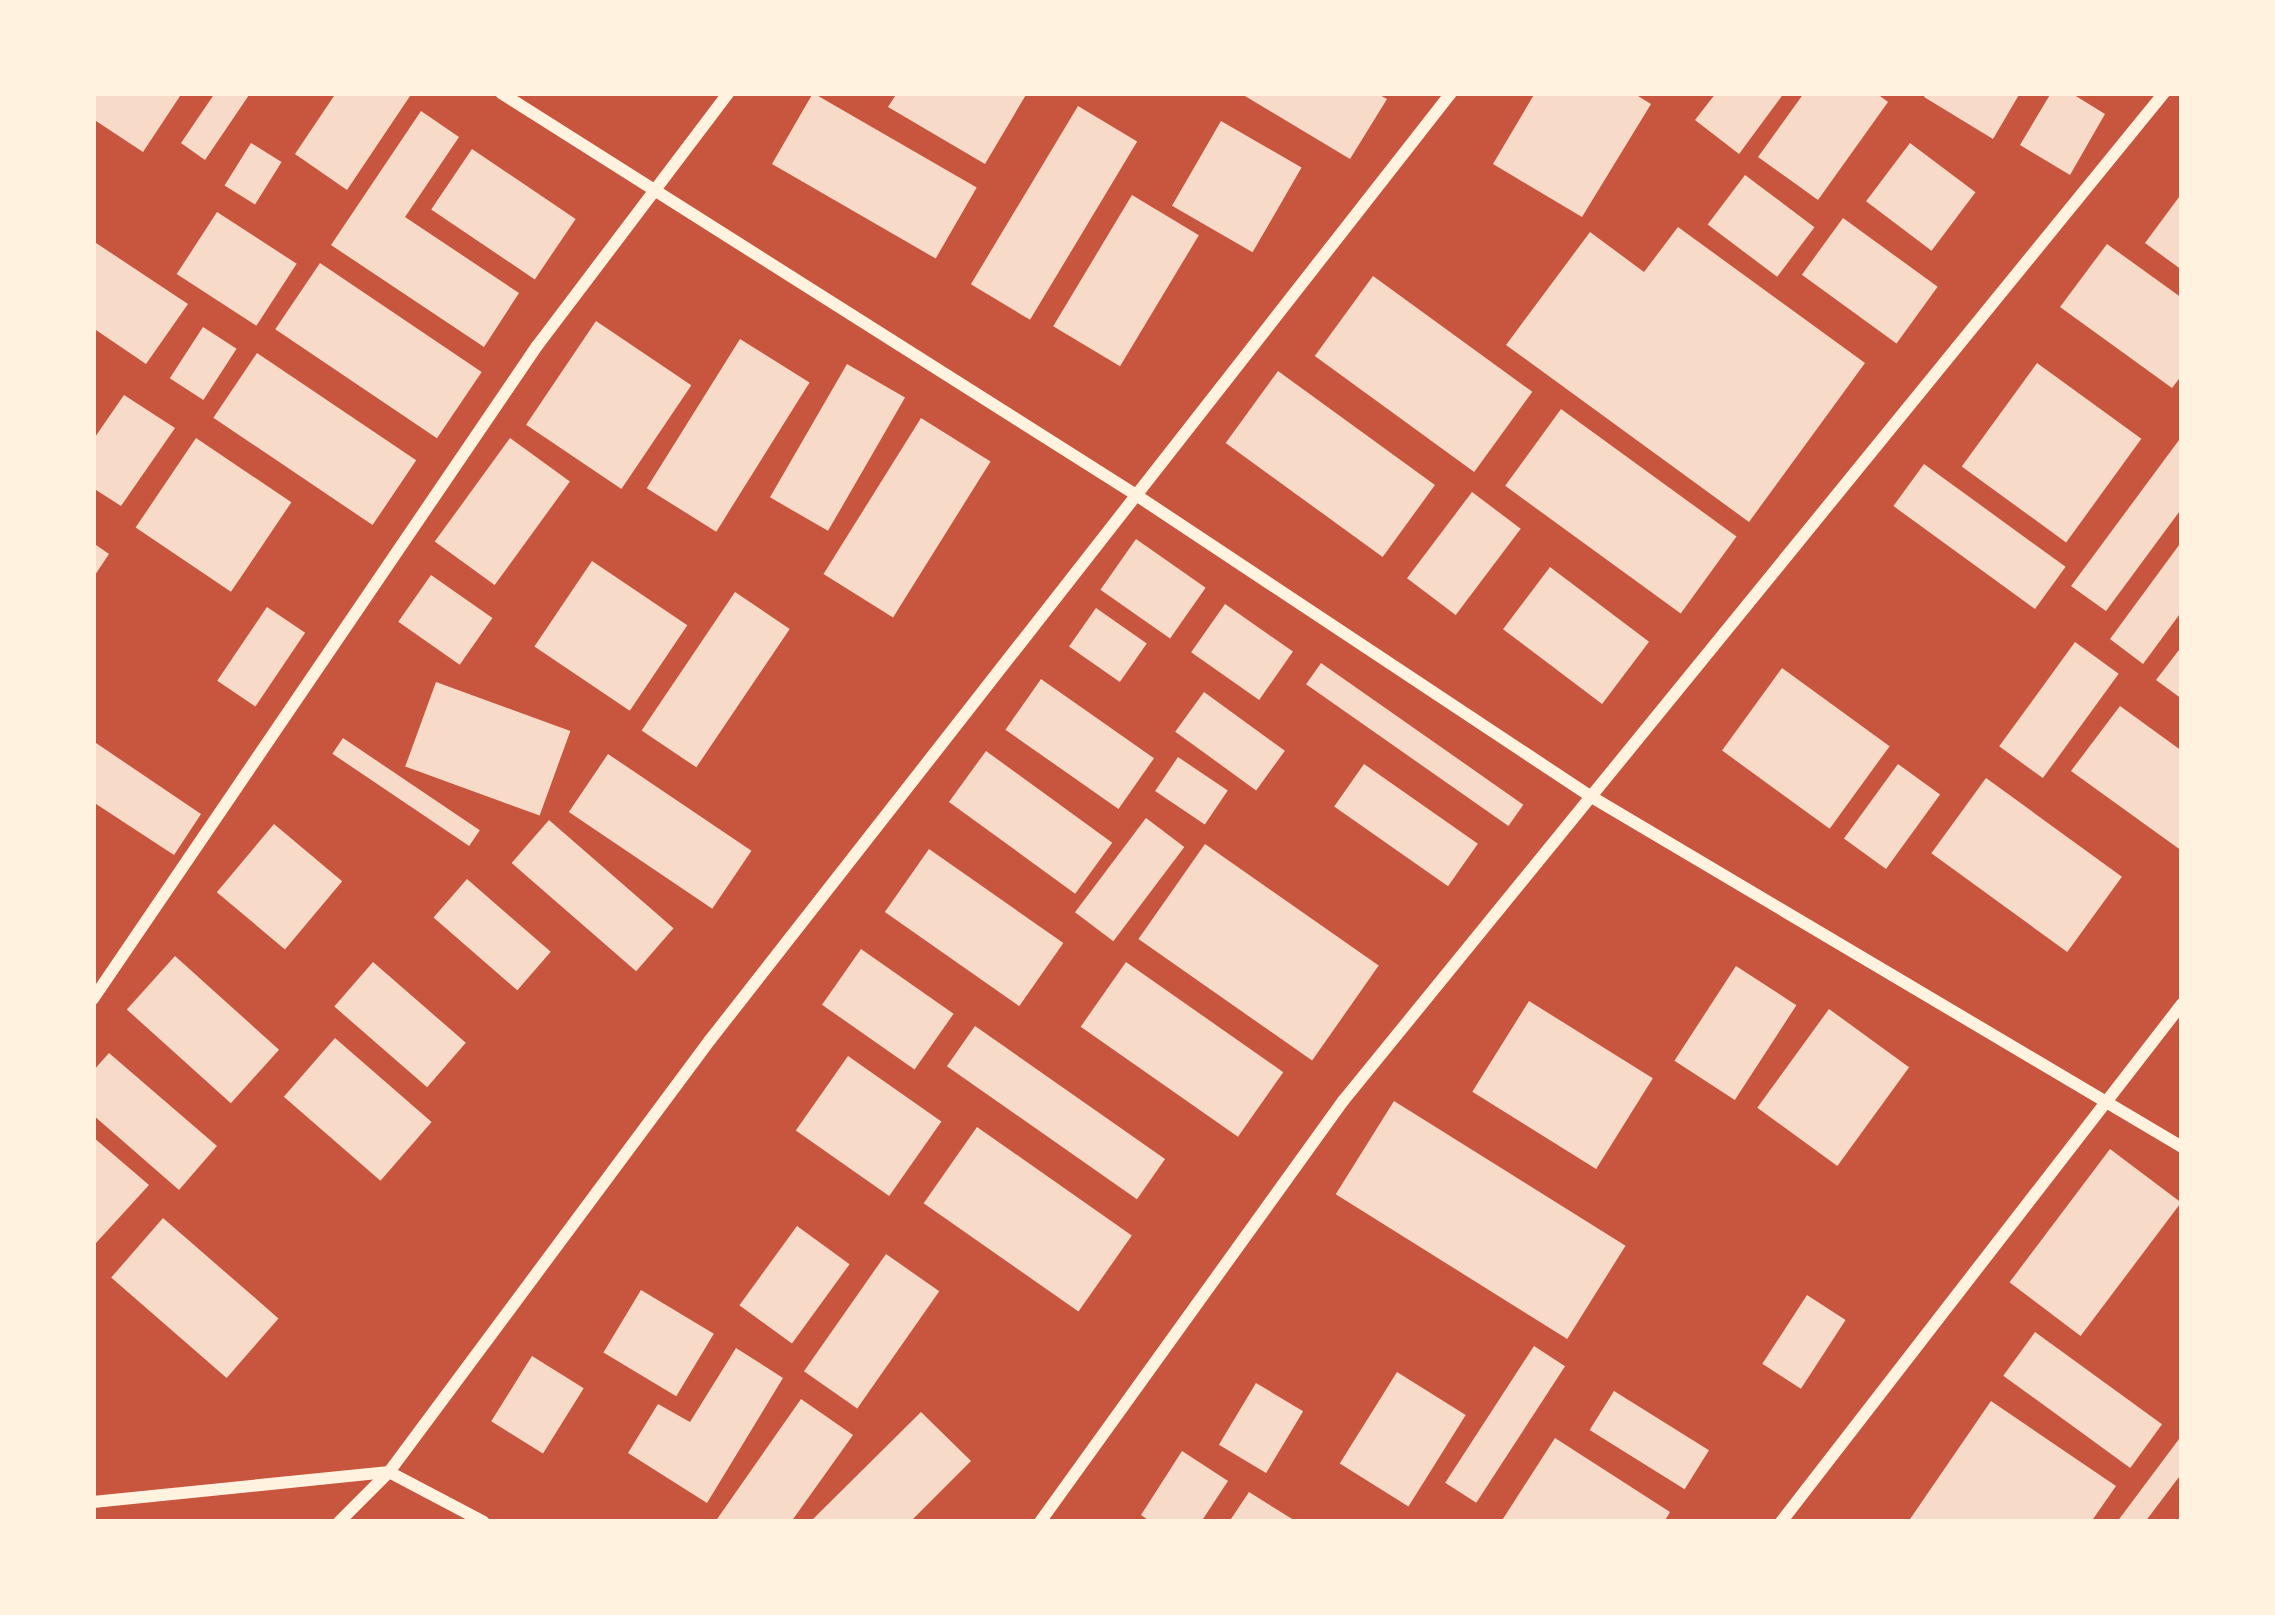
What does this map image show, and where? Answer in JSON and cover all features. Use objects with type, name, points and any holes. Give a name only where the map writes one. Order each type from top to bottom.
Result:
[{"type":"street","points":[[501,93],[1133,493],[1590,796],[2182,1147]]},
{"type":"street","points":[[93,999],[537,346],[728,93]]},
{"type":"street","points":[[339,1522],[389,1472],[710,1040],[1133,493],[1451,93]]},
{"type":"street","points":[[1040,1522],[1343,1101],[2164,93]]},
{"type":"street","points":[[1781,1522],[2182,1004]]},
{"type":"street","points":[[93,1502],[389,1472],[484,1522]]},
{"type":"building","points":[[93,93],[182,93],[143,152],[93,119]]},
{"type":"building","points":[[215,93],[249,95],[205,160],[181,143]]},
{"type":"building","points":[[336,93],[412,93],[347,190],[295,154]]},
{"type":"building","points":[[813,93],[977,188],[936,259],[772,164]]},
{"type":"building","points":[[897,93],[1027,93],[985,164],[888,107]]},
{"type":"building","points":[[1240,93],[1376,93],[1387,99],[1350,159]]},
{"type":"building","points":[[1535,93],[1633,93],[1651,104],[1582,217],[1493,164]]},
{"type":"building","points":[[1716,93],[1784,93],[1739,154],[1695,120]]},
{"type":"building","points":[[1804,93],[1876,93],[1888,102],[1818,200],[1758,157]]},
{"type":"building","points":[[1926,93],[2020,93],[1993,139],[1924,97]]},
{"type":"building","points":[[2051,93],[2071,93],[2105,114],[2070,175],[2020,145]]},
{"type":"building","points":[[1078,106],[1137,142],[1030,320],[971,284]]},
{"type":"building","points":[[421,111],[459,137],[405,217],[519,293],[484,347],[331,245]]},
{"type":"building","points":[[1221,121],[1302,168],[1253,252],[1172,206]]},
{"type":"building","points":[[251,143],[282,162],[255,204],[225,185]]},
{"type":"building","points":[[1910,143],[1975,192],[1932,251],[1866,201]]},
{"type":"building","points":[[472,149],[576,219],[535,279],[431,210]]},
{"type":"building","points":[[1745,175],[1814,227],[1777,277],[1708,225]]},
{"type":"building","points":[[2182,193],[2182,270],[2145,243]]},
{"type":"building","points":[[1132,195],[1199,235],[1120,366],[1053,326]]},
{"type":"building","points":[[217,212],[297,264],[256,326],[177,274]]},
{"type":"building","points":[[1843,218],[1938,287],[1897,343],[1802,275]]},
{"type":"building","points":[[1678,227],[1865,363],[1749,522],[1506,345],[1590,232],[1644,272]]},
{"type":"building","points":[[93,241],[188,304],[146,364],[93,328]]},
{"type":"building","points":[[2107,244],[2182,298],[2182,375],[2172,388],[2060,307]]},
{"type":"building","points":[[320,263],[482,372],[437,438],[275,329]]},
{"type":"building","points":[[1373,276],[1532,392],[1474,472],[1315,356]]},
{"type":"building","points":[[596,321],[691,385],[621,489],[526,425]]},
{"type":"building","points":[[203,327],[237,349],[203,400],[170,378]]},
{"type":"building","points":[[740,339],[810,382],[716,532],[647,488]]},
{"type":"building","points":[[257,353],[416,460],[373,525],[213,418]]},
{"type":"building","points":[[2037,363],[2141,439],[2066,542],[1962,467]]},
{"type":"building","points":[[847,364],[905,397],[828,531],[770,497]]},
{"type":"building","points":[[1278,371],[1435,485],[1383,557],[1226,443]]},
{"type":"building","points":[[124,395],[175,428],[121,506],[93,488],[93,440]]},
{"type":"building","points":[[1561,409],[1737,537],[1681,613],[1505,486]]},
{"type":"building","points":[[921,418],[991,461],[893,617],[823,574]]},
{"type":"building","points":[[2182,436],[2182,508],[2106,611],[2071,586]]},
{"type":"building","points":[[196,438],[291,502],[231,592],[136,528]]},
{"type":"building","points":[[510,438],[570,481],[495,585],[435,542]]},
{"type":"building","points":[[1924,464],[2066,567],[2035,609],[1893,506]]},
{"type":"building","points":[[1472,492],[1521,529],[1456,615],[1407,578]]},
{"type":"building","points":[[1136,539],[1206,588],[1170,639],[1100,590]]},
{"type":"building","points":[[2182,541],[2182,611],[2143,664],[2110,639]]},
{"type":"building","points":[[93,543],[109,554],[93,578]]},
{"type":"building","points":[[592,561],[687,625],[630,711],[534,646]]},
{"type":"building","points":[[1550,567],[1649,642],[1602,704],[1503,629]]},
{"type":"building","points":[[431,575],[492,618],[460,665],[398,622]]},
{"type":"building","points":[[735,592],[790,629],[696,767],[642,730]]},
{"type":"building","points":[[1225,604],[1293,652],[1259,700],[1191,652]]},
{"type":"building","points":[[267,607],[305,633],[255,707],[217,681]]},
{"type":"building","points":[[1096,608],[1147,644],[1120,682],[1069,647]]},
{"type":"building","points":[[2075,642],[2119,674],[2043,778],[1999,746]]},
{"type":"building","points":[[2182,646],[2182,699],[2156,680]]},
{"type":"building","points":[[1321,663],[1523,805],[1508,826],[1306,684]]},
{"type":"building","points":[[1782,668],[1890,746],[1830,829],[1722,751]]},
{"type":"building","points":[[1041,679],[1154,758],[1118,809],[1005,730]]},
{"type":"building","points":[[436,682],[570,731],[540,815],[405,767]]},
{"type":"building","points":[[1204,692],[1285,751],[1256,790],[1175,732]]},
{"type":"building","points":[[2120,706],[2182,751],[2182,851],[2071,771]]},
{"type":"building","points":[[343,738],[480,830],[469,846],[332,754]]},
{"type":"building","points":[[93,741],[201,814],[174,855],[93,802]]},
{"type":"building","points":[[986,751],[1112,843],[1075,894],[949,802]]},
{"type":"building","points":[[608,754],[751,851],[712,909],[569,812]]},
{"type":"building","points":[[1178,757],[1228,791],[1205,825],[1155,791]]},
{"type":"building","points":[[1364,764],[1478,844],[1448,886],[1334,807]]},
{"type":"building","points":[[1898,764],[1940,795],[1886,869],[1844,838]]},
{"type":"building","points":[[1986,778],[2122,877],[2067,952],[1931,853]]},
{"type":"building","points":[[1146,818],[1184,847],[1113,941],[1075,912]]},
{"type":"building","points":[[549,820],[674,928],[636,971],[512,863]]},
{"type":"building","points":[[274,824],[342,881],[285,949],[217,892]]},
{"type":"building","points":[[1205,844],[1379,966],[1312,1061],[1138,939]]},
{"type":"building","points":[[929,849],[1063,943],[1019,1006],[885,912]]},
{"type":"building","points":[[467,879],[551,952],[517,990],[434,917]]},
{"type":"building","points":[[861,949],[954,1014],[915,1070],[822,1005]]},
{"type":"building","points":[[175,956],[279,1050],[231,1103],[127,1010]]},
{"type":"building","points":[[373,962],[466,1043],[427,1087],[334,1007]]},
{"type":"building","points":[[1126,962],[1283,1072],[1238,1137],[1081,1027]]},
{"type":"building","points":[[1736,966],[1796,1005],[1735,1100],[1674,1061]]},
{"type":"building","points":[[1529,1001],[1653,1078],[1596,1169],[1472,1092]]},
{"type":"building","points":[[1829,1009],[1909,1067],[1837,1166],[1757,1108]]},
{"type":"building","points":[[975,1026],[1165,1159],[1137,1199],[947,1066]]},
{"type":"building","points":[[335,1038],[432,1122],[380,1181],[284,1097]]},
{"type":"building","points":[[109,1053],[217,1146],[179,1190],[93,1115],[93,1071]]},
{"type":"building","points":[[848,1056],[941,1121],[889,1196],[796,1131]]},
{"type":"building","points":[[1394,1101],[1626,1246],[1567,1339],[1336,1194]]},
{"type":"building","points":[[977,1127],[1132,1235],[1078,1312],[924,1203]]},
{"type":"building","points":[[93,1137],[149,1185],[96,1243],[93,1240]]},
{"type":"building","points":[[2110,1149],[2181,1203],[2081,1336],[2009,1282]]},
{"type":"building","points":[[163,1218],[278,1318],[227,1378],[111,1278]]},
{"type":"building","points":[[797,1226],[850,1264],[792,1343],[739,1305]]},
{"type":"building","points":[[886,1254],[939,1291],[857,1408],[804,1371]]},
{"type":"building","points":[[641,1290],[714,1334],[676,1396],[603,1353]]},
{"type":"building","points":[[1807,1295],[1846,1320],[1801,1389],[1762,1364]]},
{"type":"building","points":[[2035,1332],[2162,1424],[2130,1468],[2003,1376]]},
{"type":"building","points":[[1534,1346],[1565,1366],[1476,1503],[1445,1483]]},
{"type":"building","points":[[736,1348],[783,1378],[707,1503],[628,1453],[658,1404],[690,1422]]},
{"type":"building","points":[[532,1356],[584,1388],[543,1454],[491,1421]]},
{"type":"building","points":[[1397,1372],[1466,1415],[1408,1507],[1340,1464]]},
{"type":"building","points":[[1256,1383],[1303,1411],[1266,1473],[1219,1445]]},
{"type":"building","points":[[1614,1391],[1709,1450],[1685,1489],[1590,1430]]},
{"type":"building","points":[[801,1399],[853,1435],[791,1522],[715,1522]]},
{"type":"building","points":[[1991,1401],[2116,1486],[2091,1522],[1908,1522]]},
{"type":"building","points":[[921,1412],[971,1461],[910,1522],[810,1522]]},
{"type":"building","points":[[2182,1435],[2182,1473],[2145,1522],[2117,1522]]},
{"type":"building","points":[[1555,1438],[1670,1512],[1664,1522],[1501,1522]]},
{"type":"building","points":[[1182,1451],[1228,1481],[1201,1522],[1151,1522],[1141,1515]]},
{"type":"building","points":[[1249,1492],[1297,1522],[1229,1522]]}]
